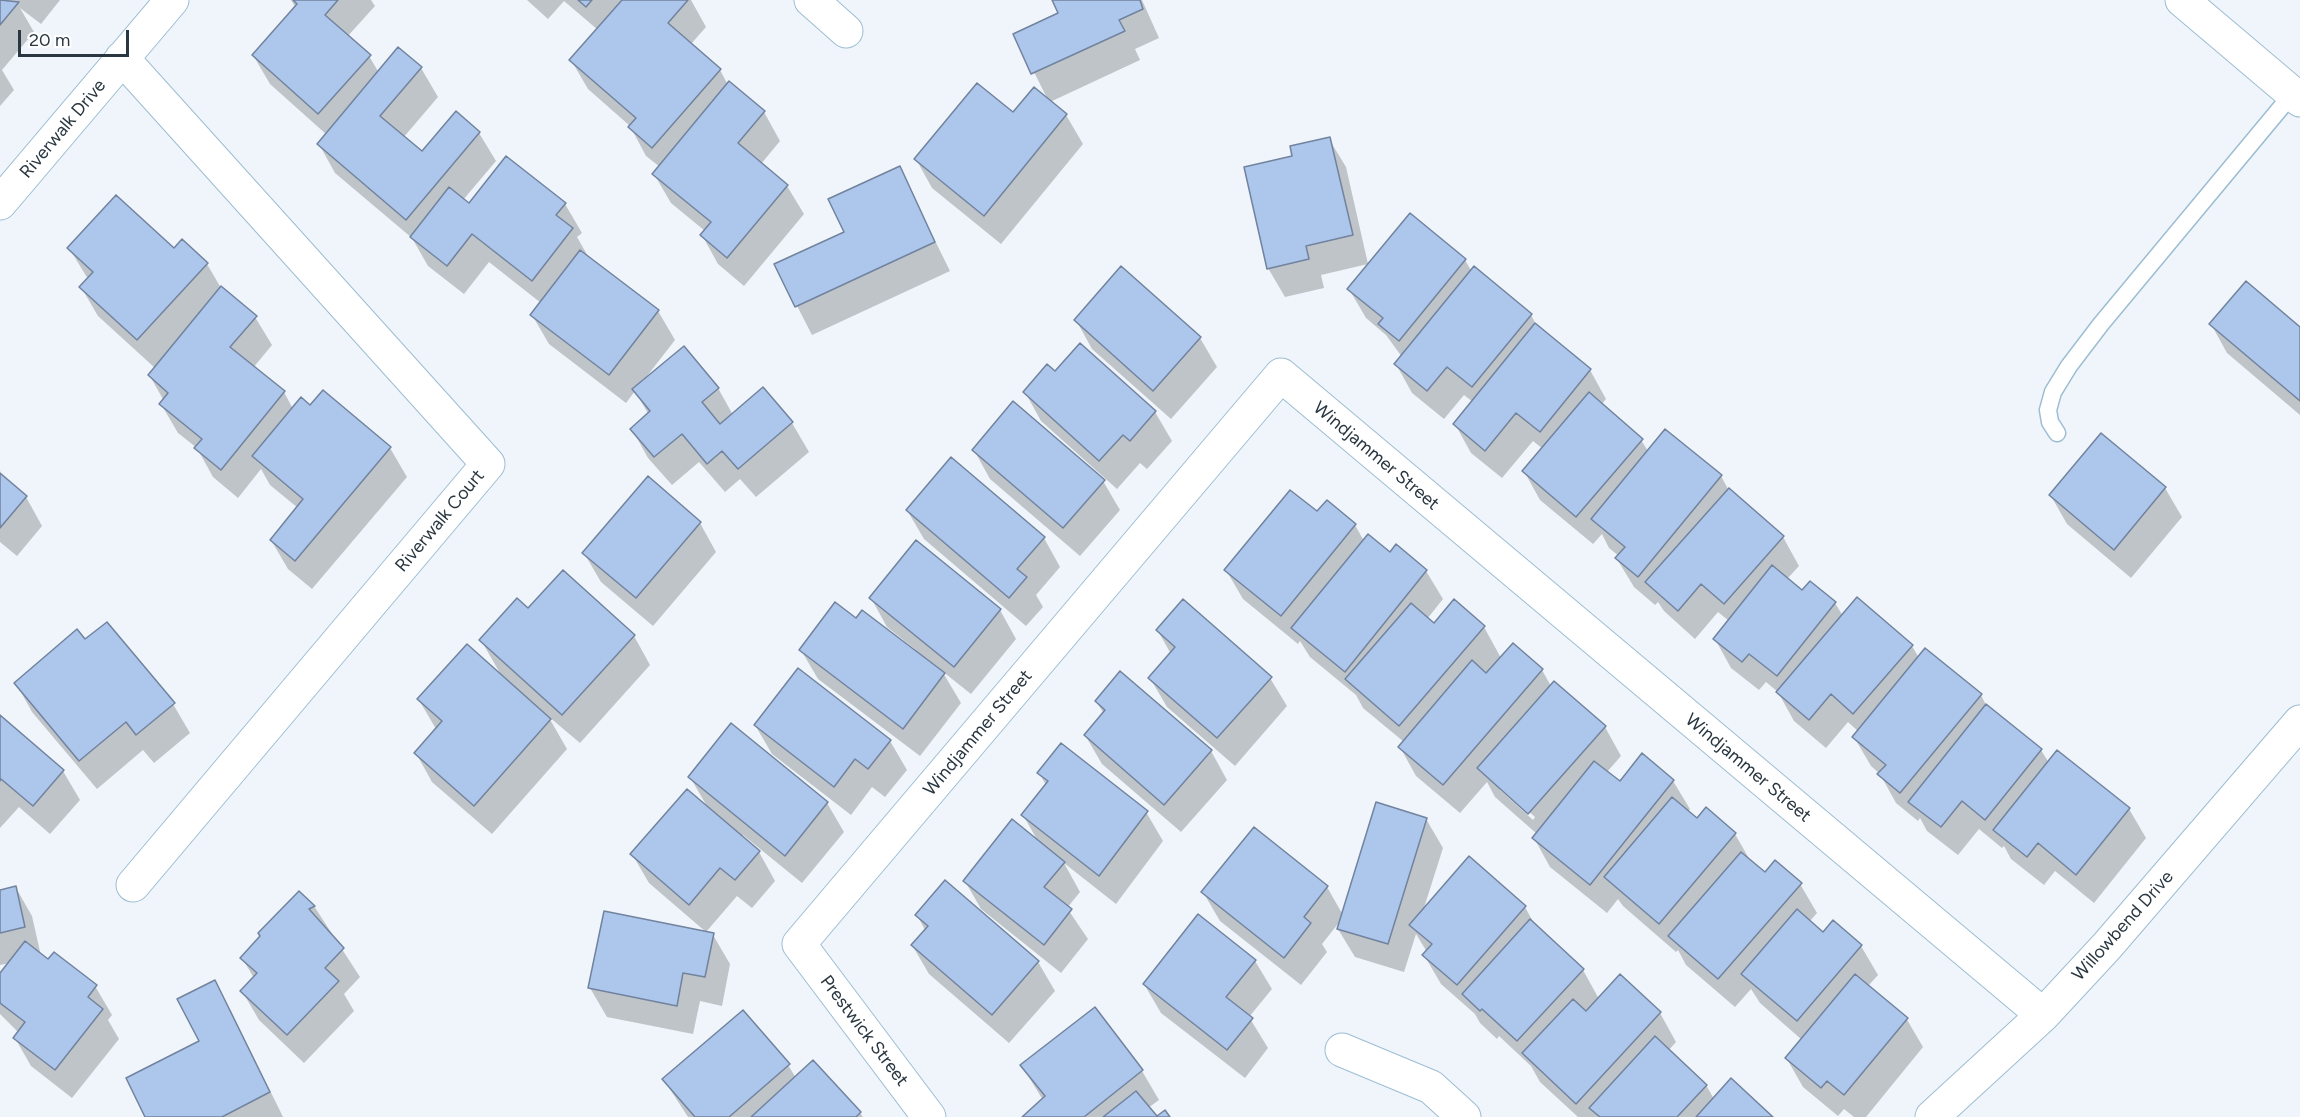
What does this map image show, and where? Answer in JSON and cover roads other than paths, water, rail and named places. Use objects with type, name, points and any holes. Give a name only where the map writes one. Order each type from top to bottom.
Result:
[{"type":"street","name":"Riverwalk Drive","points":[[0,204],[172,0]]},
{"type":"street","points":[[811,0],[846,31]]},
{"type":"street","points":[[2182,0],[2296,97]]},
{"type":"street","name":"Riverwalk Court","points":[[122,58],[488,464],[133,885]]},
{"type":"street","name":"Windjammer Street","points":[[799,944],[1281,375],[2043,1015]]},
{"type":"street","name":"Willowbend Drive","points":[[1932,1117],[2043,1015],[2115,938],[2300,722]]},
{"type":"street","name":"Prestwick Street","points":[[799,944],[929,1117]]},
{"type":"street","points":[[1342,1050],[1431,1087],[1464,1117]]},
{"type":"lane","points":[[2057,433],[2050,422],[2048,410],[2053,392],[2069,366],[2101,324],[2296,97]]}]
